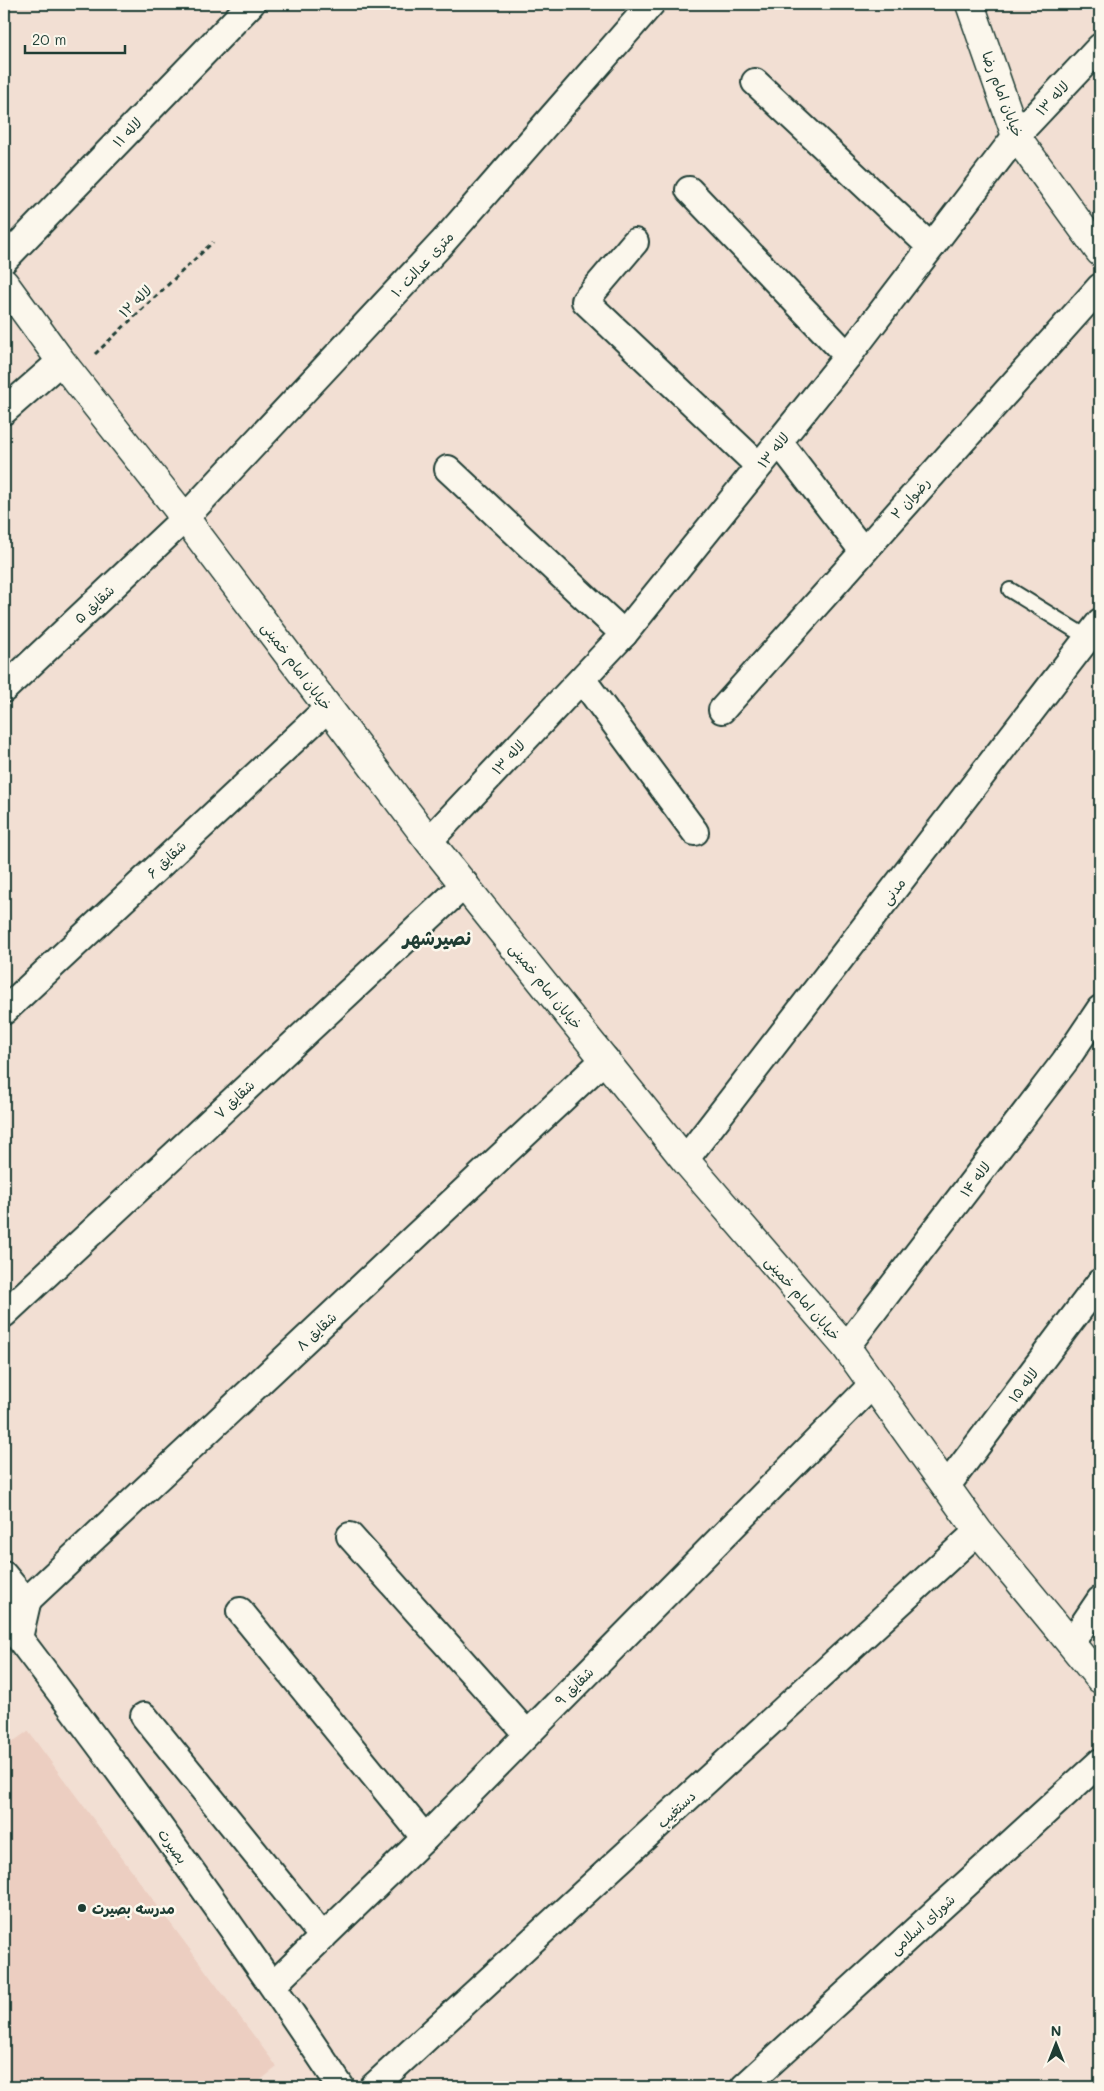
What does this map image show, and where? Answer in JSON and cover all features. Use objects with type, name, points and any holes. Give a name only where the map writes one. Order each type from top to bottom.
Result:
[{"type":"main road","name":"خیابان امام رضا","points":[[970,4],[1016,136],[1100,252]]},
{"type":"main road","name":"خیابان امام خمینی","points":[[4,282],[67,368],[185,518],[429,841],[685,1160],[846,1348],[978,1531],[1100,1679]]},
{"type":"street","name":"لاله ۱۱","points":[[4,260],[251,4]]},
{"type":"street","name":"۱۰ متری عدالت","points":[[185,518],[442,243],[651,4]]},
{"type":"street","name":"لاله ۱۳","points":[[429,841],[624,634],[848,356],[1016,136],[1100,47]]},
{"type":"street","points":[[755,82],[930,247]]},
{"type":"street","points":[[689,190],[848,356]]},
{"type":"street","points":[[635,242],[585,301],[759,466]]},
{"type":"street","name":"رضوان ۲","points":[[722,710],[1100,287]]},
{"type":"street","points":[[4,411],[67,368]]},
{"type":"street","points":[[779,442],[863,551]]},
{"type":"street","points":[[448,469],[624,634]]},
{"type":"street","name":"شقایق ۵","points":[[4,689],[185,518]]},
{"type":"street","name":"مدنی","points":[[685,1160],[1094,630]]},
{"type":"street","points":[[582,678],[695,832]]},
{"type":"street","name":"شقایق ۶","points":[[4,1011],[328,708]]},
{"type":"street","name":"شقایق ۷","points":[[4,1314],[465,884]]},
{"type":"street","name":"لاله ۱۴","points":[[846,1348],[1065,1061],[1100,1009]]},
{"type":"street","name":"شقایق ۸","points":[[4,1622],[27,1603],[605,1060]]},
{"type":"street","name":"لاله ۱۵","points":[[946,1487],[1100,1282]]},
{"type":"street","name":"شقایق ۹","points":[[273,1985],[425,1838],[873,1384]]},
{"type":"street","name":"دستغیب","points":[[373,2087],[978,1531]]},
{"type":"street","points":[[350,1536],[527,1734]]},
{"type":"street","points":[[4,1575],[27,1603]]},
{"type":"street","points":[[1070,1643],[1100,1600]]},
{"type":"street","name":"بصیرت","points":[[27,1603],[19,1638],[82,1721],[273,1985],[341,2087]]},
{"type":"street","points":[[240,1611],[425,1838]]},
{"type":"street","points":[[144,1716],[323,1937]]},
{"type":"street","name":"شورای اسلامی","points":[[744,2087],[1100,1762]]},
{"type":"lane","points":[[1010,590],[1094,630]]},
{"type":"path","name":"لاله ۱۲","points":[[67,368],[213,242]]},
{"type":"shaded area","name":"مدرسه بصیرت","points":[[28,1731],[277,2067],[252,2087],[4,2087],[4,1748]]},
{"type":"place","name":"مدرسه بصیرت","points":[[82,1908]]},
{"type":"district","name":"نصیرشهر","points":[[437,937]]}]
